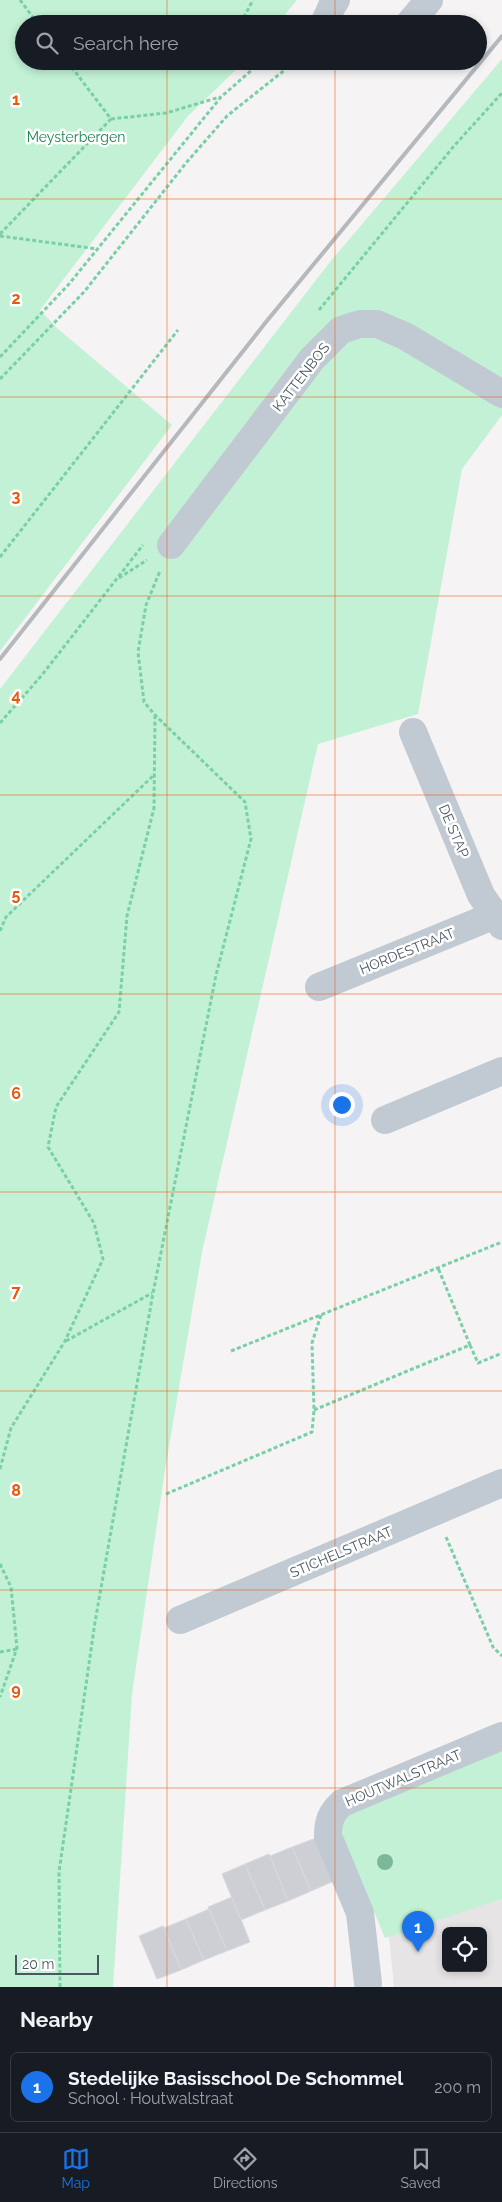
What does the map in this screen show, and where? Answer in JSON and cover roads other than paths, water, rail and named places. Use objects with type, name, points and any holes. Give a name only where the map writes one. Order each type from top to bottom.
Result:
[{"type":"street","points":[[328,15],[336,0]]},
{"type":"street","points":[[416,15],[429,0]]},
{"type":"street","name":"KATTENBOS","points":[[171,544],[312,359],[342,330],[360,324],[378,324],[404,336],[502,394]]},
{"type":"street","name":"DE STAP","points":[[413,732],[481,895],[498,921]]},
{"type":"street","name":"HORDESTRAAT","points":[[319,988],[498,921]]},
{"type":"street","points":[[385,1120],[502,1071]]},
{"type":"street","name":"STICHELSTRAAT","points":[[180,1620],[502,1483]]},
{"type":"street","name":"HOUTWALSTRAAT","points":[[368,1983],[360,1912],[328,1836],[328,1824],[332,1812],[342,1803],[502,1736]]},
{"type":"railway","points":[[487,54],[502,36]]},
{"type":"railway","points":[[0,659],[266,322],[474,70]]},
{"type":"place","name":"Stedelijke Basisschool De Schommel","points":[[418,1952]]},
{"type":"park label","name":"Meysterbergen","points":[[76,137]]}]
